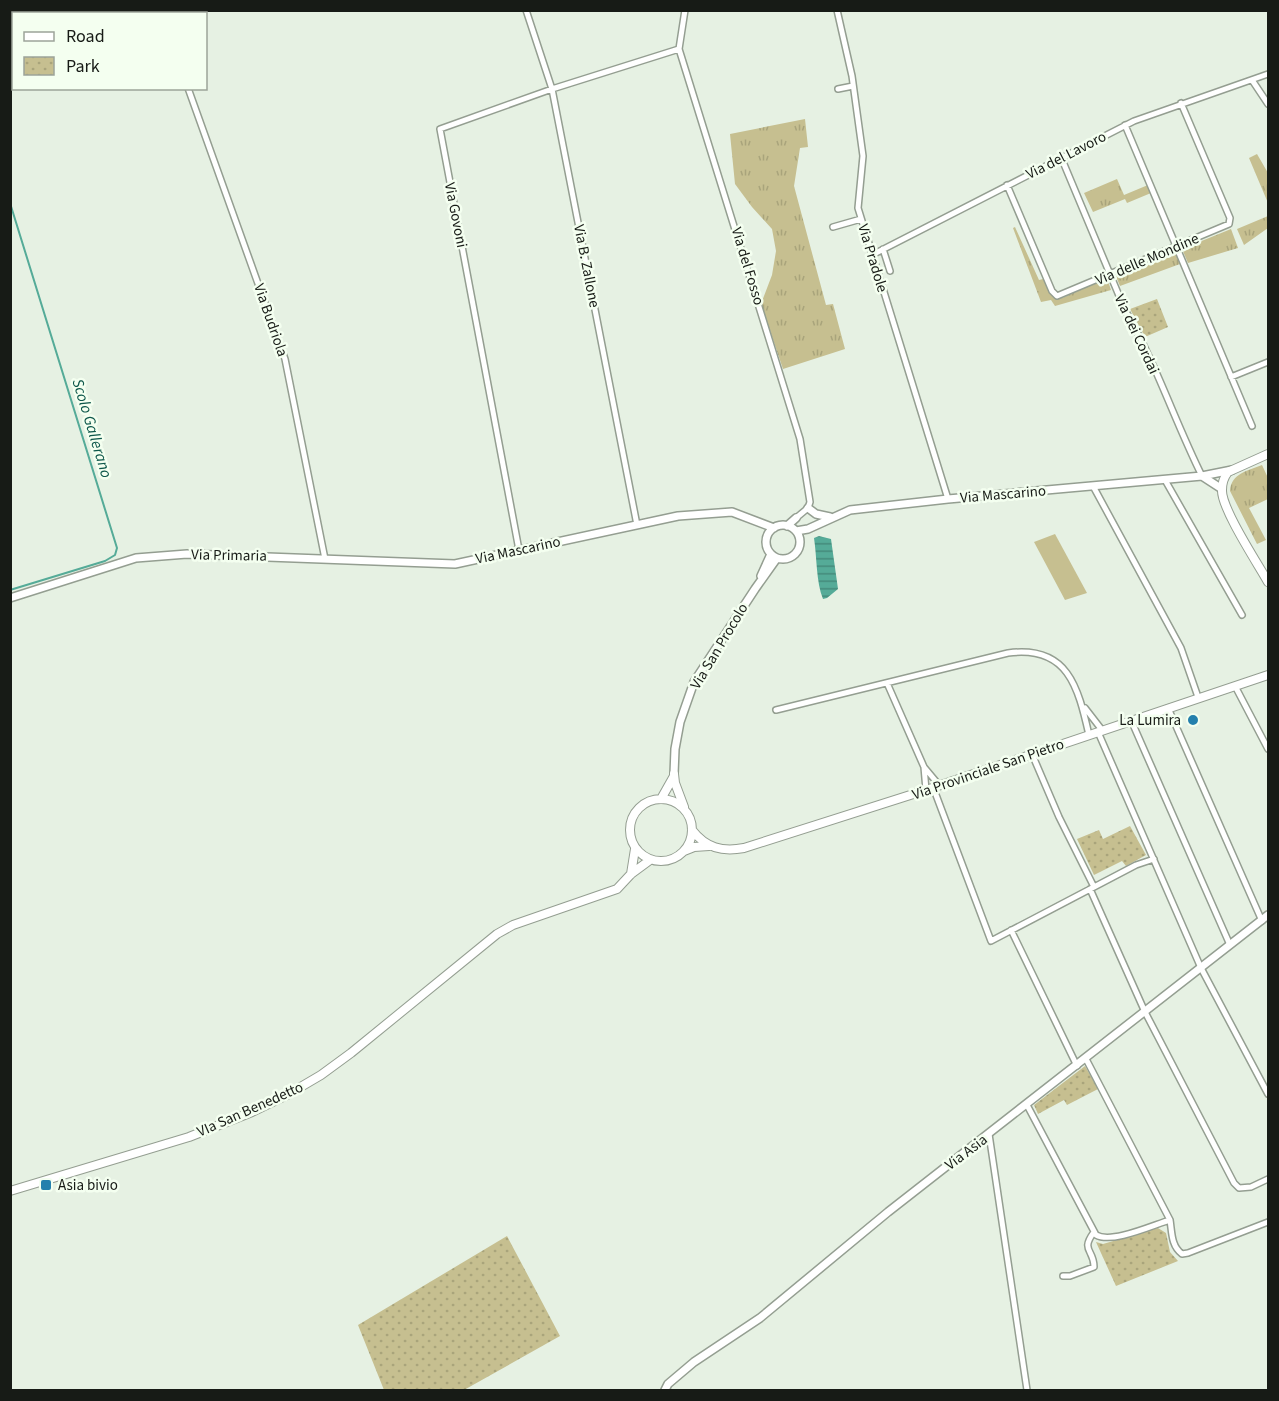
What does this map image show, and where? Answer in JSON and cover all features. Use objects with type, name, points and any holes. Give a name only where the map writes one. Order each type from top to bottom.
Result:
[{"type":"main road","points":[[1269,454],[1232,470],[1226,475],[1222,489],[1230,514],[1269,582]]},
{"type":"main road","name":"Via Provinciale San Pietro","points":[[684,851],[694,847],[709,846],[729,850],[744,848],[933,788],[1267,675]]},
{"type":"main road","points":[[661,799],[674,774]]},
{"type":"main road","points":[[635,849],[650,860],[664,862],[672,860],[684,851],[691,840],[691,822],[675,783],[674,774]]},
{"type":"main road","points":[[631,874],[635,849],[629,832],[633,815],[643,805],[661,799],[676,803],[685,810]]},
{"type":"main road","points":[[692,830],[709,846]]},
{"type":"main road","points":[[631,874],[650,860]]},
{"type":"main road","name":"VIa San Benedetto","points":[[10,1191],[189,1137],[252,1112],[287,1095],[321,1075],[351,1053],[456,965],[497,934],[513,925],[617,889],[631,874]]},
{"type":"street","name":"Via B. Zallone","points":[[526,10],[552,89],[638,525]]},
{"type":"street","name":"Via del Fosso","points":[[685,10],[680,49],[796,420],[810,494],[808,508]]},
{"type":"street","name":"Via Pradole","points":[[837,10],[854,86],[862,156],[858,208],[948,499]]},
{"type":"street","name":"Via Govoni","points":[[519,550],[440,129],[552,89],[680,49]]},
{"type":"street","name":"Via del Lavoro","points":[[872,255],[1125,125],[1181,103],[1269,75]]},
{"type":"street","points":[[1252,80],[1269,104]]},
{"type":"street","points":[[838,89],[854,86]]},
{"type":"street","name":"Via Budriola","points":[[189,90],[285,359],[325,559]]},
{"type":"street","name":"Via delle Mondine","points":[[1007,185],[1055,296],[1177,246],[1231,221],[1181,103]]},
{"type":"street","points":[[1125,125],[1252,426]]},
{"type":"street","name":"Via dei Cordai","points":[[1061,158],[1181,435],[1202,477]]},
{"type":"street","points":[[833,227],[861,219]]},
{"type":"street","points":[[883,249],[890,271]]},
{"type":"street","points":[[1232,376],[1269,362]]},
{"type":"street","name":"Via Mascarino","points":[[794,531],[808,529],[849,510],[1202,477],[1232,470]]},
{"type":"street","points":[[1202,477],[1222,489]]},
{"type":"street","points":[[1165,480],[1242,615]]},
{"type":"street","points":[[1093,486],[1181,648],[1198,697]]},
{"type":"street","points":[[794,531],[774,528],[768,534],[766,545],[774,556],[788,559],[799,549],[794,531],[796,518],[808,508],[816,514],[830,517]]},
{"type":"street","name":"Via Mascarino","points":[[455,564],[678,516],[732,512],[774,528]]},
{"type":"street","points":[[757,520],[768,534]]},
{"type":"street","name":"Via Primaria","points":[[10,598],[136,558],[187,554],[455,564]]},
{"type":"street","name":"Via San Procolo","points":[[674,774],[675,749],[680,722],[694,682],[774,556]]},
{"type":"street","points":[[776,710],[1008,653],[1033,652],[1044,655],[1062,668],[1069,676],[1084,707],[1100,731],[1201,968],[1269,1094]]},
{"type":"street","points":[[887,683],[933,788],[991,940],[1154,859]]},
{"type":"street","points":[[1235,686],[1269,749]]},
{"type":"street","points":[[1084,707],[1089,735]]},
{"type":"street","points":[[1168,708],[1262,921]]},
{"type":"street","points":[[1131,720],[1230,945]]},
{"type":"street","points":[[1032,754],[1145,1012],[1234,1183],[1243,1189],[1269,1179]]},
{"type":"street","points":[[924,766],[933,788]]},
{"type":"street","name":"Via Asia","points":[[665,1390],[668,1384],[694,1362],[760,1318],[888,1212],[1269,915]]},
{"type":"street","points":[[1011,930],[1077,1066]]},
{"type":"street","points":[[1086,1059],[1170,1220],[1174,1245],[1182,1254],[1269,1222]]},
{"type":"street","points":[[1027,1105],[1094,1232],[1102,1238],[1113,1237],[1170,1220]]},
{"type":"street","points":[[989,1134],[1027,1390]]},
{"type":"street","points":[[1063,1276],[1070,1276],[1094,1267],[1095,1263],[1087,1245],[1094,1232]]},
{"type":"green space","points":[[805,119],[808,147],[800,148],[794,186],[826,305],[833,304],[845,349],[783,369],[761,304],[772,275],[776,251],[772,229],[735,184],[730,134]]},
{"type":"green space","points":[[1257,154],[1268,173],[1268,203],[1249,158]]},
{"type":"green space","points":[[1117,179],[1124,195],[1148,185],[1151,193],[1127,203],[1125,199],[1093,212],[1084,193]]},
{"type":"green space","points":[[1268,216],[1268,228],[1244,245],[1237,229]]},
{"type":"green space","points":[[1015,227],[1039,280],[1043,279],[1053,296],[1062,298],[1107,278],[1111,290],[1055,306],[1051,300],[1041,302],[1013,228]]},
{"type":"green space","points":[[1231,229],[1238,248],[1188,263],[1182,249]]},
{"type":"green space","points":[[1176,253],[1180,264],[1120,286],[1115,274],[1131,267],[1133,272]]},
{"type":"green space","points":[[1157,299],[1168,327],[1145,337],[1130,309]]},
{"type":"green space","points":[[1262,465],[1268,478],[1268,499],[1249,508],[1266,540],[1257,544],[1230,491],[1233,480],[1237,476]]},
{"type":"green space","points":[[1055,534],[1087,593],[1065,600],[1034,542]]},
{"type":"green space","points":[[1130,826],[1146,855],[1126,866],[1122,861],[1094,875],[1077,839],[1099,830],[1103,839]]},
{"type":"green space","points":[[1085,1066],[1098,1089],[1067,1105],[1064,1100],[1038,1114],[1034,1105]]},
{"type":"green space","points":[[1158,1228],[1166,1233],[1170,1252],[1178,1261],[1116,1286],[1096,1242],[1103,1244]]},
{"type":"green space","points":[[507,1236],[560,1336],[464,1390],[384,1390],[358,1325]]},
{"type":"water","points":[[819,536],[831,539],[838,589],[823,599],[814,538]]},
{"type":"waterway","name":"Scolo Gallerano","points":[[10,203],[117,548],[115,555],[105,561],[10,590]]},
{"type":"place","name":"La Lumira","points":[[1193,720]]},
{"type":"place","name":"Asia bivio","points":[[46,1185]]}]
